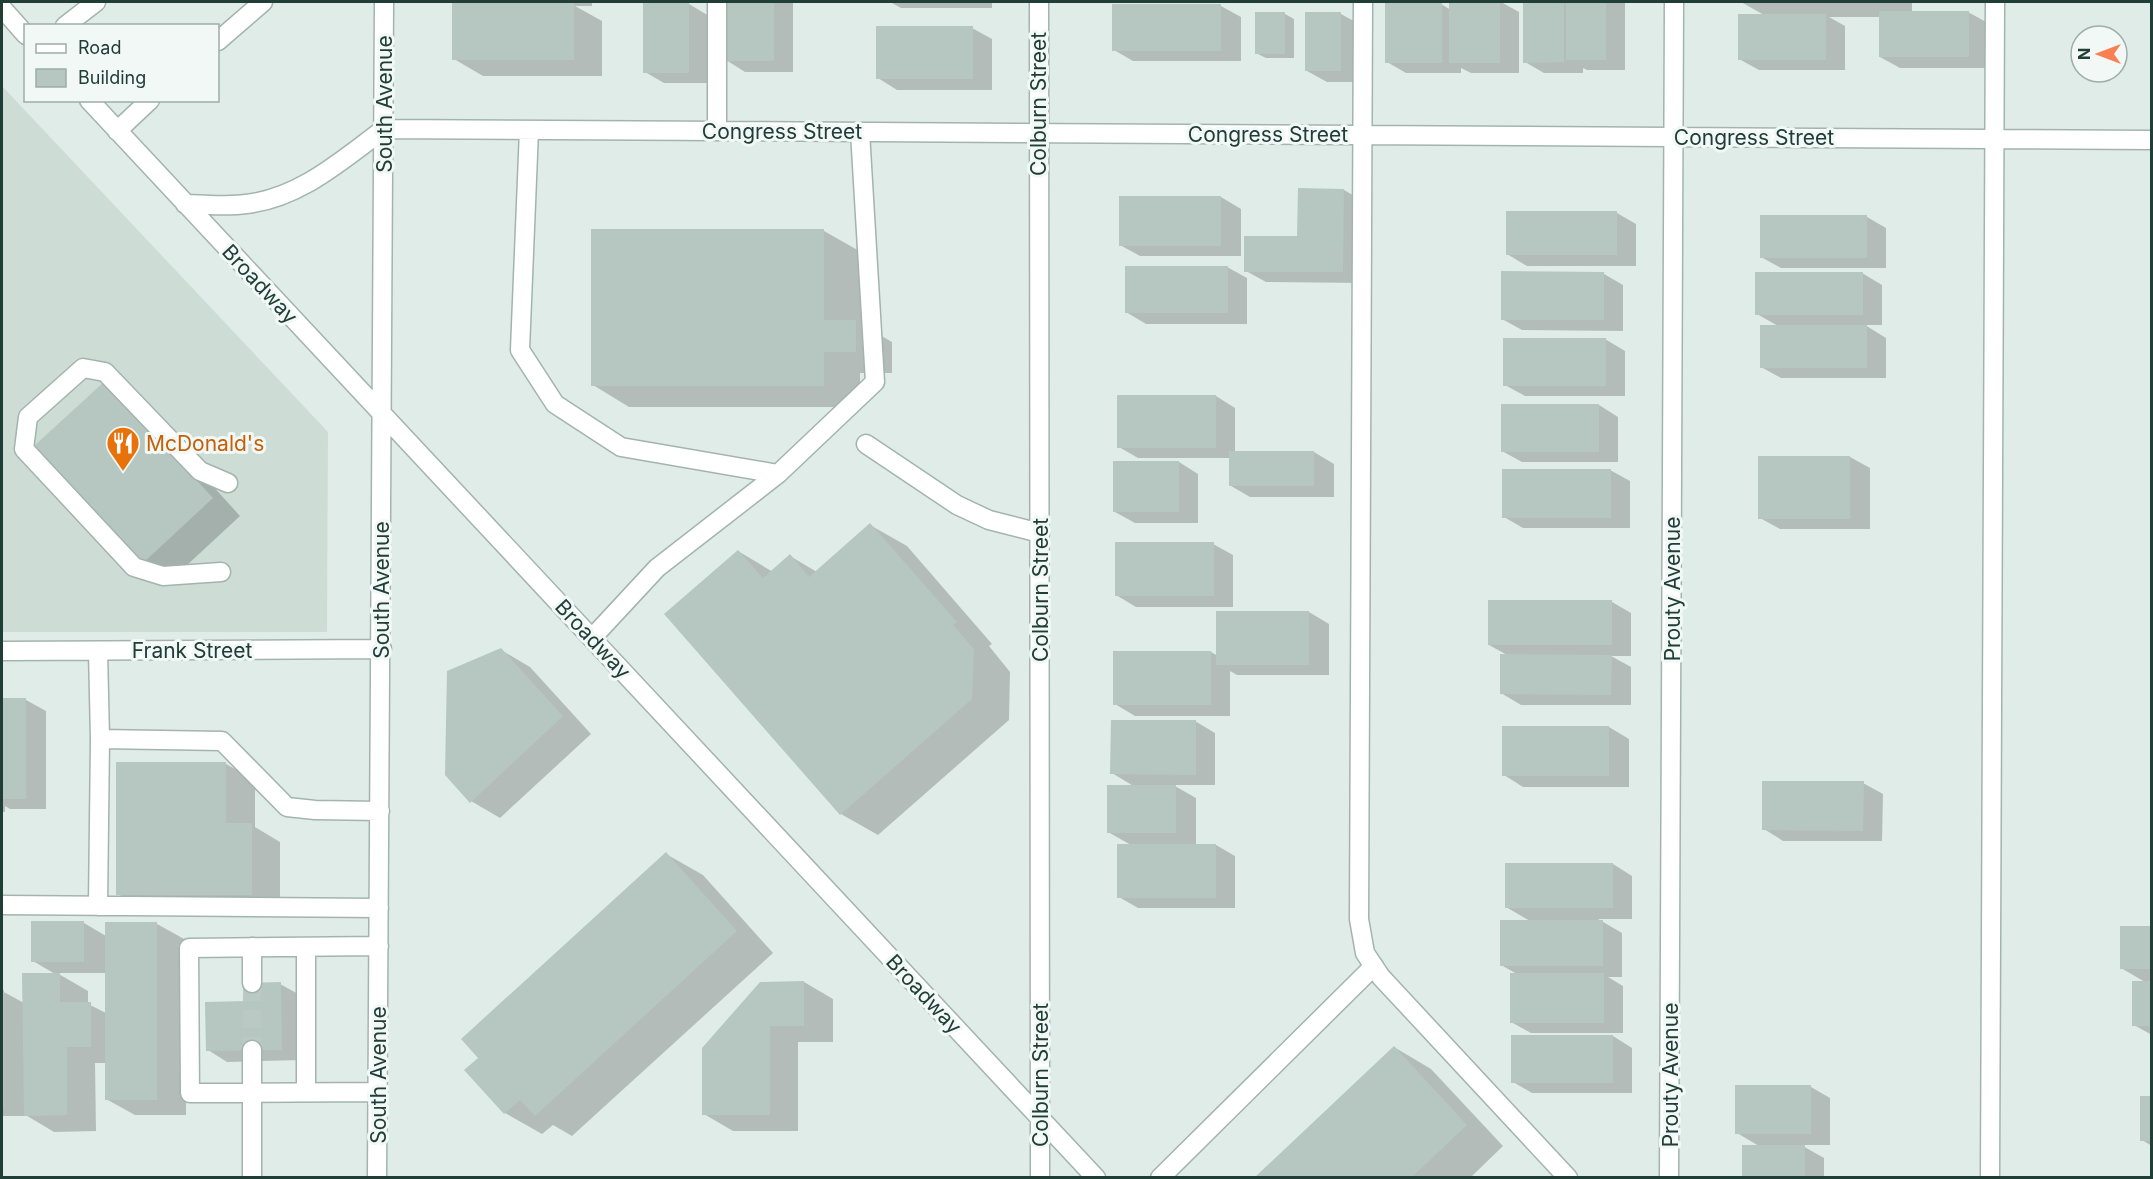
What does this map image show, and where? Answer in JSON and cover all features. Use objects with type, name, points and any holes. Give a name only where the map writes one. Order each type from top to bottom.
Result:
[{"type":"street","points":[[68,24],[96,2]]},
{"type":"street","points":[[219,40],[263,2]]},
{"type":"street","name":"South Avenue","points":[[377,1178],[382,649],[384,2]]},
{"type":"street","points":[[717,2],[717,131]]},
{"type":"street","name":"Colburn Street","points":[[1039,2],[1040,1178]]},
{"type":"street","points":[[1363,2],[1359,919],[1365,952],[1381,977],[1568,1178]]},
{"type":"street","name":"Prouty Avenue","points":[[1670,1178],[1674,2]]},
{"type":"street","points":[[1990,1178],[1995,2]]},
{"type":"street","points":[[2,8],[24,33]]},
{"type":"street","name":"Broadway","points":[[91,102],[1096,1178]]},
{"type":"street","points":[[117,131],[148,102]]},
{"type":"street","points":[[185,204],[245,204],[279,197],[325,174],[384,129]]},
{"type":"street","name":"Congress Street","points":[[384,129],[2151,140]]},
{"type":"street","points":[[529,130],[520,351],[555,404],[621,447],[778,474]]},
{"type":"street","points":[[592,638],[657,568],[778,474],[875,382],[860,132]]},
{"type":"street","points":[[221,572],[163,576],[134,567],[24,449],[28,417],[83,368],[105,372],[200,471],[228,483]]},
{"type":"street","points":[[866,444],[957,505],[989,520],[1040,533]]},
{"type":"street","name":"Frank Street","points":[[2,651],[382,649]]},
{"type":"street","points":[[98,651],[100,739],[98,906]]},
{"type":"street","points":[[100,739],[222,741],[287,807],[380,811]]},
{"type":"street","points":[[2,905],[379,908]]},
{"type":"street","points":[[378,1092],[190,1093],[189,948],[379,946]]},
{"type":"street","points":[[252,947],[252,983]]},
{"type":"street","points":[[306,947],[306,1092]]},
{"type":"street","points":[[1160,1178],[1374,966]]},
{"type":"street","points":[[252,1050],[252,1178]]},
{"type":"shaded area","points":[[2,86],[328,432],[327,632],[2,632]]},
{"type":"building","points":[[724,2],[774,2],[774,61],[724,61]]},
{"type":"building","points":[[1449,2],[1500,2],[1500,63],[1449,63]]},
{"type":"building","points":[[1523,2],[1564,2],[1564,62],[1523,63]]},
{"type":"building","points":[[1566,2],[1606,2],[1606,60],[1566,60]]},
{"type":"building","points":[[452,3],[574,3],[574,60],[452,60]]},
{"type":"building","points":[[643,3],[689,3],[689,73],[643,73]]},
{"type":"building","points":[[1385,3],[1442,3],[1442,63],[1385,63]]},
{"type":"building","points":[[1112,4],[1221,4],[1221,51],[1112,51]]},
{"type":"building","points":[[1879,11],[1969,11],[1969,57],[1879,57]]},
{"type":"building","points":[[1255,12],[1285,12],[1285,54],[1255,54]]},
{"type":"building","points":[[1305,12],[1341,12],[1341,71],[1305,71]]},
{"type":"building","points":[[1738,14],[1826,14],[1826,60],[1738,60]]},
{"type":"building","points":[[876,26],[973,26],[973,79],[876,79]]},
{"type":"building","points":[[1298,188],[1344,189],[1343,272],[1244,272],[1244,236],[1297,236]]},
{"type":"building","points":[[1119,196],[1221,196],[1221,246],[1119,246]]},
{"type":"building","points":[[1506,211],[1617,211],[1617,255],[1506,255]]},
{"type":"building","points":[[1760,215],[1867,215],[1867,258],[1760,258]]},
{"type":"building","points":[[591,229],[824,229],[824,320],[856,320],[856,352],[824,352],[824,386],[591,386]]},
{"type":"building","points":[[1125,266],[1228,266],[1228,313],[1125,313]]},
{"type":"building","points":[[1501,271],[1604,272],[1604,320],[1501,320]]},
{"type":"building","points":[[1755,272],[1863,272],[1863,315],[1755,315]]},
{"type":"building","points":[[1760,325],[1867,325],[1867,368],[1760,368]]},
{"type":"building","points":[[1503,338],[1606,338],[1606,386],[1503,386]]},
{"type":"building","name":"McDonald's","points":[[105,381],[213,498],[142,564],[34,446]]},
{"type":"building","points":[[1117,395],[1216,395],[1216,448],[1117,448]]},
{"type":"building","points":[[1501,404],[1599,404],[1599,452],[1501,452]]},
{"type":"building","points":[[1229,451],[1314,451],[1314,486],[1229,486]]},
{"type":"building","points":[[1758,456],[1850,456],[1850,519],[1758,519]]},
{"type":"building","points":[[1113,461],[1179,461],[1179,512],[1113,512]]},
{"type":"building","points":[[1502,469],[1611,469],[1611,518],[1502,518]]},
{"type":"building","points":[[870,523],[957,622],[953,625],[974,649],[972,699],[840,815],[664,614],[738,550],[763,578],[790,554],[809,577]]},
{"type":"building","points":[[1115,542],[1214,542],[1214,596],[1115,596]]},
{"type":"building","points":[[1488,600],[1612,600],[1612,645],[1488,645]]},
{"type":"building","points":[[1216,611],[1309,611],[1309,665],[1216,665]]},
{"type":"building","points":[[501,648],[563,716],[470,803],[445,775],[447,671]]},
{"type":"building","points":[[1113,651],[1211,651],[1211,705],[1113,705]]},
{"type":"building","points":[[1500,654],[1612,655],[1611,695],[1500,694]]},
{"type":"building","points":[[2,698],[26,698],[26,799],[2,799]]},
{"type":"building","points":[[1111,720],[1196,720],[1196,775],[1110,774]]},
{"type":"building","points":[[1502,726],[1609,726],[1609,776],[1502,776]]},
{"type":"building","points":[[116,762],[226,762],[226,823],[252,823],[252,895],[116,895]]},
{"type":"building","points":[[1762,781],[1864,781],[1863,831],[1762,830]]},
{"type":"building","points":[[1107,785],[1176,785],[1176,833],[1107,833]]},
{"type":"building","points":[[1117,844],[1216,844],[1216,898],[1117,898]]},
{"type":"building","points":[[666,852],[737,931],[535,1116],[520,1100],[504,1114],[464,1070],[478,1058],[461,1039]]},
{"type":"building","points":[[1505,863],[1613,863],[1613,908],[1505,908]]},
{"type":"building","points":[[1500,920],[1603,920],[1603,966],[1500,966]]},
{"type":"building","points":[[31,921],[84,921],[84,962],[31,962]]},
{"type":"building","points":[[105,922],[157,922],[157,1100],[105,1100]]},
{"type":"building","points":[[2120,926],[2152,926],[2152,969],[2120,969]]},
{"type":"building","points":[[22,973],[60,973],[60,1002],[91,1002],[91,1047],[67,1047],[67,1115],[24,1116]]},
{"type":"building","points":[[1510,973],[1604,973],[1604,1023],[1510,1023]]},
{"type":"building","points":[[804,981],[804,1026],[770,1026],[770,1115],[702,1115],[702,1048],[760,982]]},
{"type":"building","points":[[2132,981],[2152,981],[2152,1026],[2132,1026]]},
{"type":"building","points":[[281,982],[282,1050],[206,1051],[205,1002],[247,1001],[247,983]]},
{"type":"building","points":[[2,990],[4,990],[4,1106],[2,1106]]},
{"type":"building","points":[[1511,1035],[1613,1035],[1613,1083],[1511,1083]]},
{"type":"building","points":[[1394,1046],[1467,1125],[1411,1178],[1254,1178]]},
{"type":"building","points":[[1735,1085],[1811,1085],[1811,1134],[1735,1134]]},
{"type":"building","points":[[2140,1096],[2152,1096],[2152,1141],[2140,1141]]},
{"type":"building","points":[[1742,1145],[1805,1145],[1805,1178],[1742,1178]]},
{"type":"tunnel","points":[[252,983],[252,1050]]},
{"type":"place","name":"McDonald's","points":[[123,472]]}]
